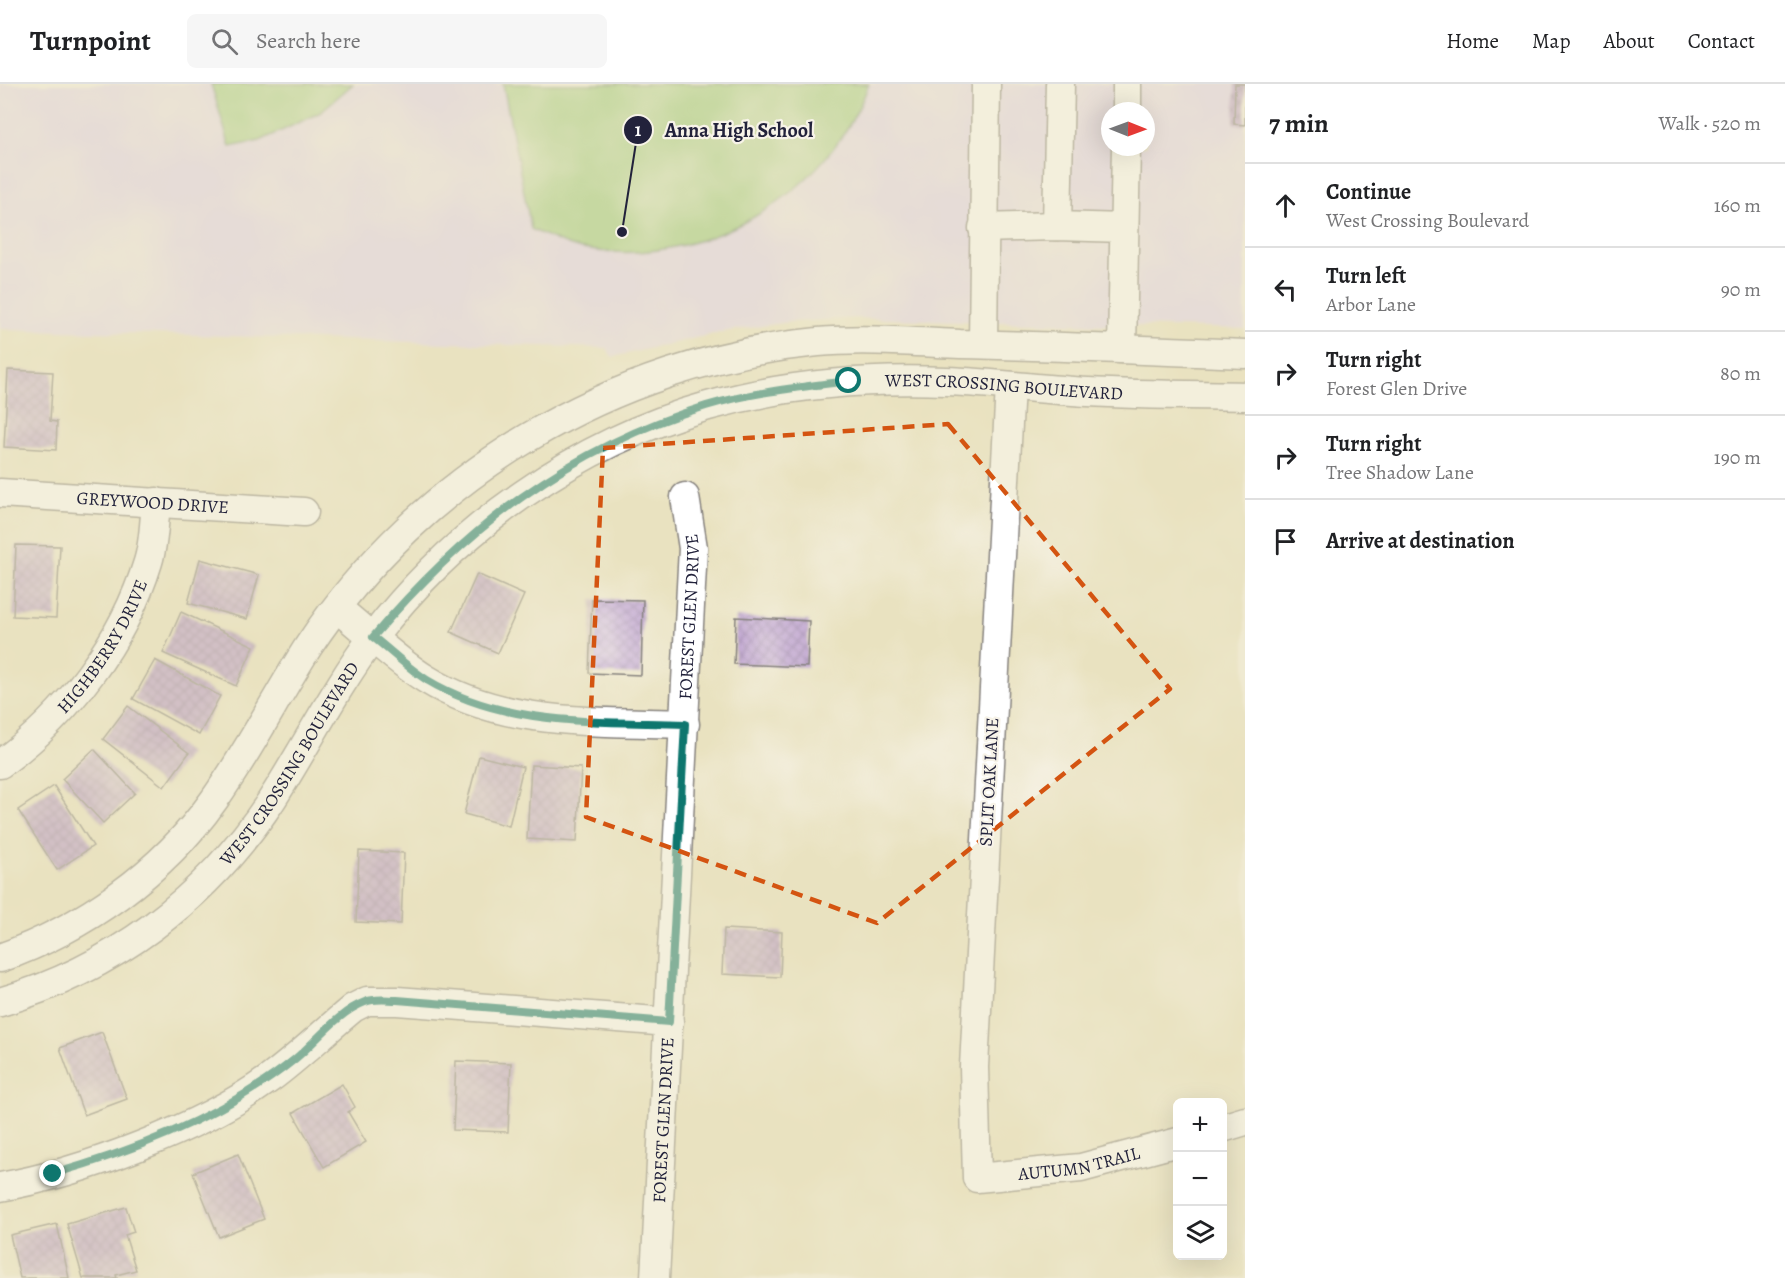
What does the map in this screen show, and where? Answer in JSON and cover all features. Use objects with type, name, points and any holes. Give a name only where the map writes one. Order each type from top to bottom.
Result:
[{"type":"street","points":[[983,344],[986,84]]},
{"type":"street","points":[[1057,226],[1060,84]]},
{"type":"street","points":[[1127,84],[1127,102]]},
{"type":"street","points":[[1122,349],[1126,156]]},
{"type":"street","points":[[983,228],[1057,226],[1124,228]]},
{"type":"street","points":[[0,958],[62,930],[132,885],[173,848],[212,803],[309,646],[337,608],[385,551],[417,520],[479,469],[533,434],[625,389],[690,366],[774,347],[848,341],[1245,354]]},
{"type":"street","name":"WEST CROSSING BOULEVARD","points":[[0,1002],[34,992],[93,965],[140,937],[189,899],[232,855],[270,802],[320,718],[373,637],[406,599],[451,552],[507,506],[566,468],[632,434],[708,406],[779,389],[849,381],[946,381],[1090,392],[1245,396]]},
{"type":"street","name":"SPLIT OAK LANE","points":[[977,1178],[974,1067],[1010,386]]},
{"type":"street","name":"GREYWOOD DRIVE","points":[[0,493],[304,512]]},
{"type":"street","name":"FOREST GLEN DRIVE","points":[[656,1278],[693,548],[685,497]]},
{"type":"street","name":"HIGHBERRY DRIVE","points":[[0,764],[30,741],[54,718],[82,685],[110,644],[132,604],[148,560],[156,502]]},
{"type":"street","points":[[337,608],[425,679],[470,702],[498,710],[572,721],[685,724]]},
{"type":"street","points":[[0,1187],[85,1165],[215,1111],[269,1079],[353,1008],[367,1001],[397,1000],[669,1022]]},
{"type":"street","points":[[1227,1126],[1245,1121]]},
{"type":"street","name":"AUTUMN TRAIL","points":[[977,1178],[1081,1168],[1173,1143]]},
{"type":"highlighted area","points":[[948,424],[1170,689],[877,923],[586,817],[603,448]]},
{"type":"shaded area","points":[[0,84],[1245,84],[1245,329],[854,318],[789,322],[722,332],[612,357],[607,348],[0,329]]},
{"type":"green space","points":[[211,84],[353,84],[319,113],[260,141],[230,147]]},
{"type":"green space","points":[[503,84],[869,84],[849,125],[823,161],[791,192],[754,217],[714,236],[671,248],[627,252],[576,248],[531,229]]},
{"type":"building","points":[[1235,84],[1245,84],[1245,125],[1234,124]]},
{"type":"building","points":[[8,370],[53,372],[50,421],[57,422],[56,450],[4,447]]},
{"type":"building","points":[[16,545],[60,546],[56,618],[13,616]]},
{"type":"building","points":[[200,559],[259,575],[247,619],[188,603]]},
{"type":"building","points":[[477,574],[524,595],[498,653],[451,632]]},
{"type":"building","points":[[592,599],[643,600],[641,675],[589,673]]},
{"type":"building","points":[[181,612],[254,646],[236,686],[163,653]]},
{"type":"building","points":[[736,617],[809,621],[807,667],[734,664]]},
{"type":"building","points":[[155,660],[220,696],[199,735],[133,699]]},
{"type":"building","points":[[128,706],[189,753],[164,787],[103,739]]},
{"type":"building","points":[[94,749],[135,793],[103,823],[62,779]]},
{"type":"building","points":[[479,756],[523,767],[509,826],[464,814]]},
{"type":"building","points":[[531,765],[581,768],[577,842],[527,839]]},
{"type":"building","points":[[54,786],[93,846],[57,870],[18,810]]},
{"type":"building","points":[[359,851],[404,853],[401,924],[356,922]]},
{"type":"building","points":[[724,929],[782,932],[780,977],[722,974]]},
{"type":"building","points":[[102,1032],[127,1099],[84,1115],[60,1048]]},
{"type":"building","points":[[456,1061],[511,1063],[508,1132],[453,1130]]},
{"type":"building","points":[[342,1084],[355,1107],[348,1112],[366,1142],[324,1167],[293,1113]]},
{"type":"building","points":[[238,1154],[264,1219],[219,1237],[193,1173]]},
{"type":"building","points":[[126,1207],[134,1232],[125,1235],[136,1270],[116,1275],[117,1278],[83,1278],[67,1224]]},
{"type":"building","points":[[57,1224],[69,1278],[20,1278],[10,1235]]},
{"type":"place","name":"Anna High School","points":[[622,232]]},
{"type":"route","points":[[53,1174],[119,1152],[215,1111],[241,1097],[294,1060],[353,1008],[367,1001],[397,1000],[669,1022],[685,724],[572,721],[519,715],[498,710],[470,702],[425,679],[373,637],[451,552],[507,506],[566,468],[632,434],[708,406],[779,389],[849,381]]}]
